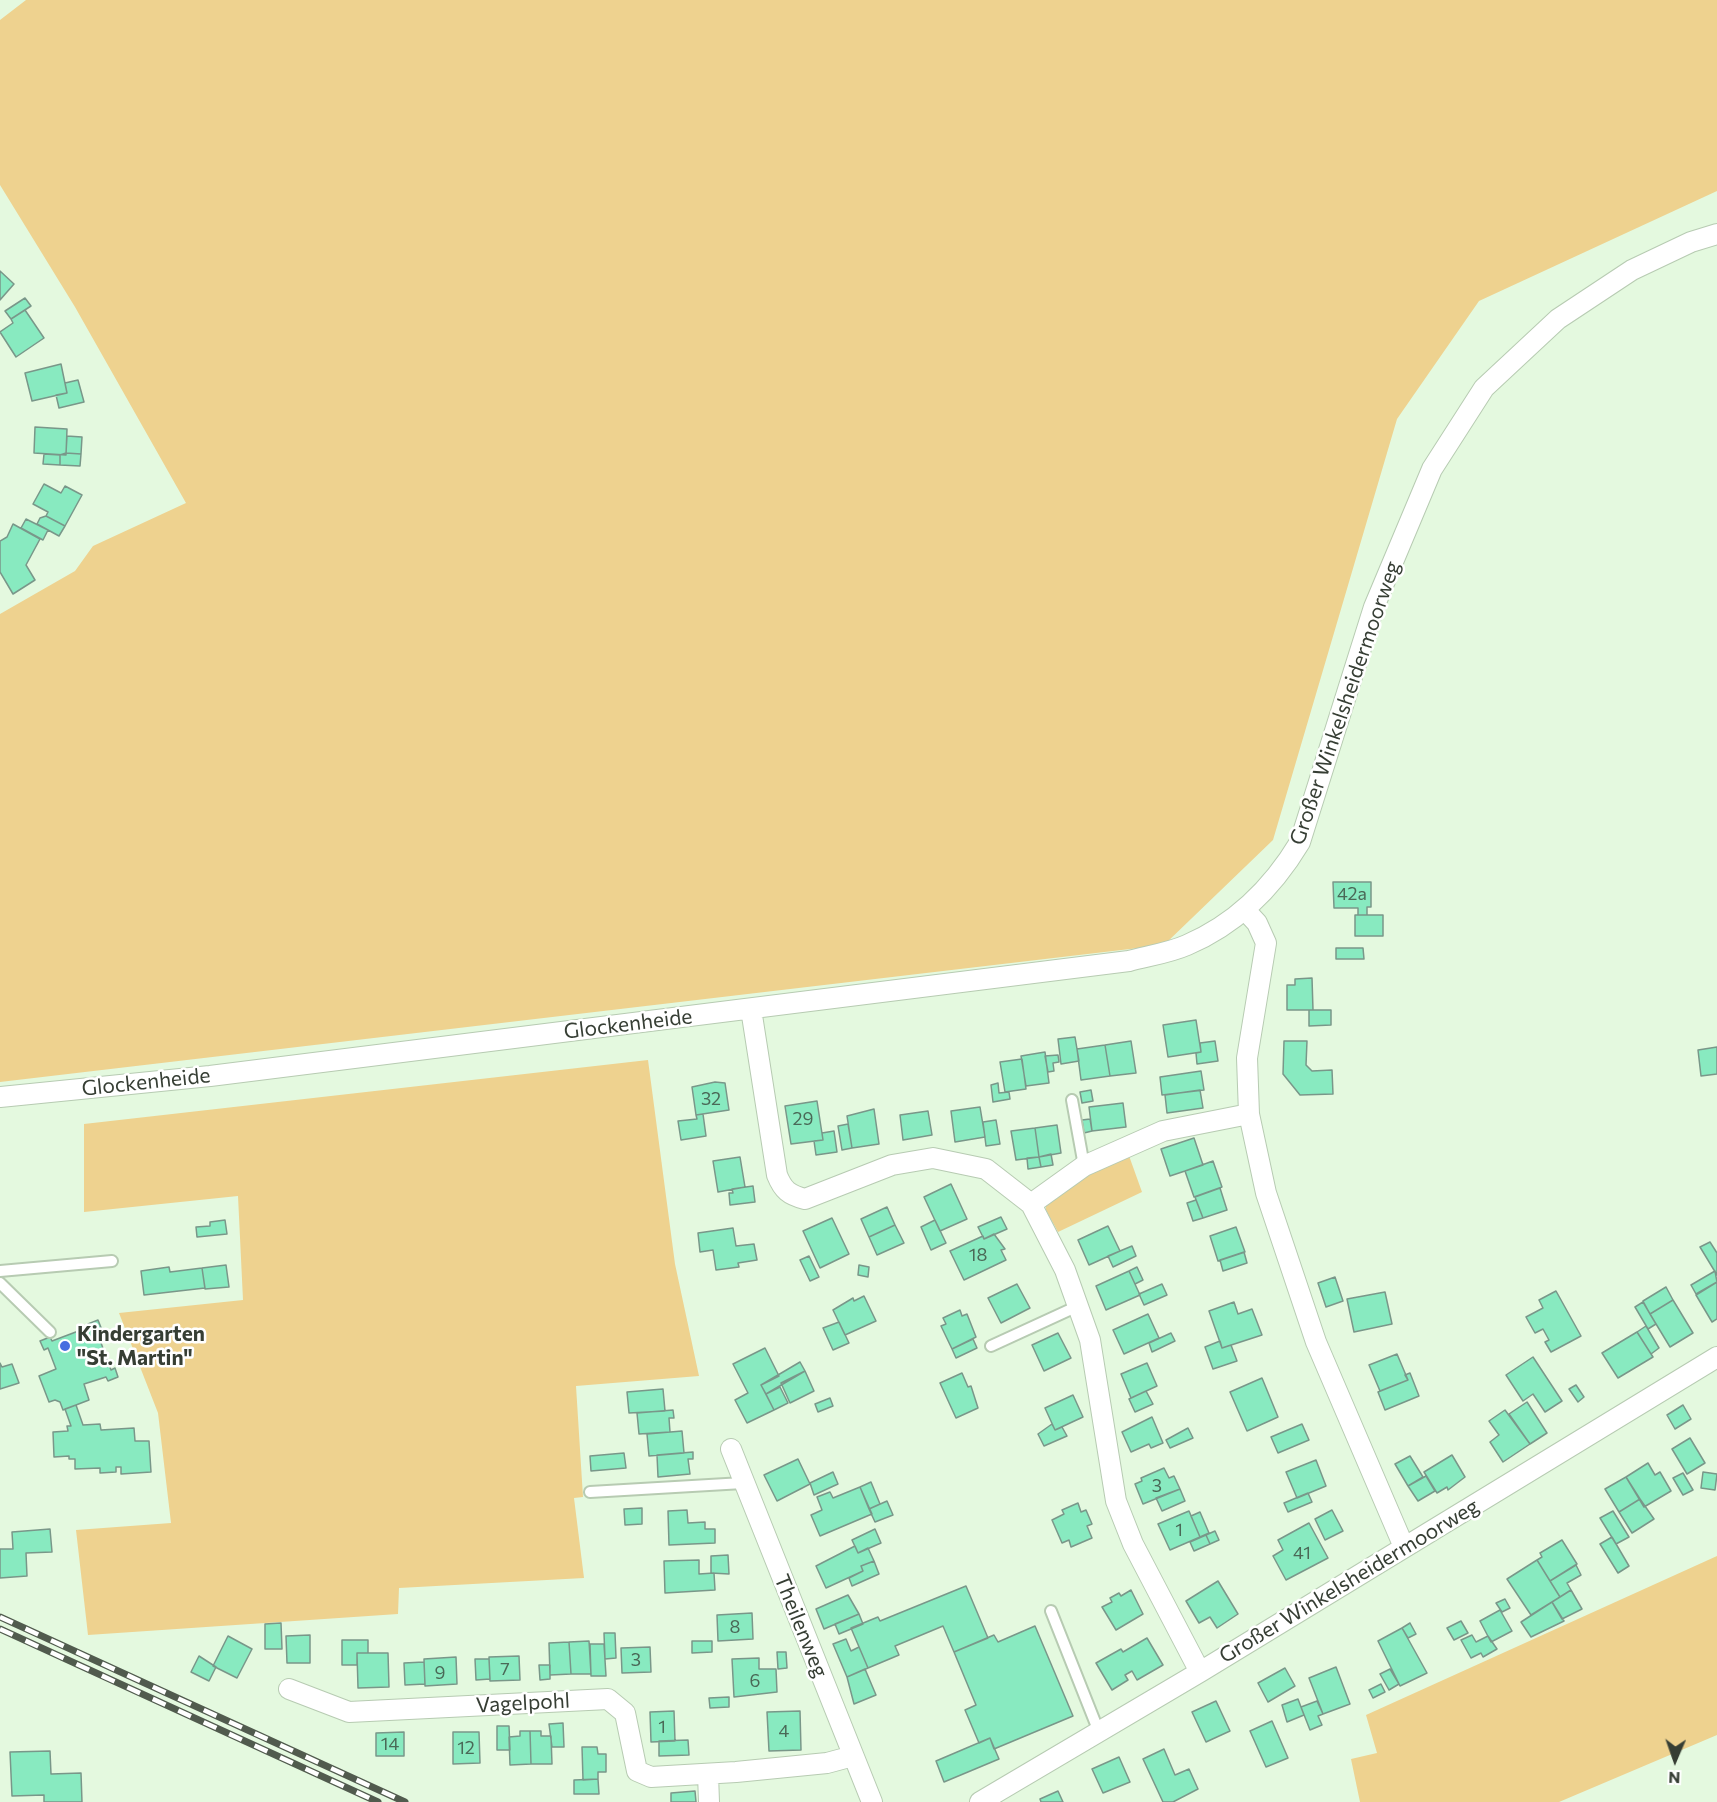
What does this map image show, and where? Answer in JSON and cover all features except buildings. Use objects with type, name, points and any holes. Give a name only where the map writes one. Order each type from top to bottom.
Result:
[{"type":"street","name":"Großer Winkelsheidermoorweg","points":[[1245,910],[1282,872],[1300,842],[1374,607],[1432,469],[1484,388],[1558,318],[1632,270],[1691,242],[1717,234]]},
{"type":"street","name":"Glockenheide","points":[[0,1097],[221,1075],[1129,961],[1186,945],[1245,910]]},
{"type":"street","points":[[1245,910],[1257,923],[1266,943],[1247,1058],[1249,1114],[1266,1193],[1316,1342],[1404,1547]]},
{"type":"street","points":[[751,1009],[777,1175],[782,1188],[792,1196],[805,1199],[892,1165],[933,1158],[986,1169],[1031,1204],[1065,1270],[1090,1340],[1116,1501],[1133,1544],[1200,1672]]},
{"type":"street","points":[[1031,1204],[1084,1166],[1163,1131],[1249,1114]]},
{"type":"street","name":"Großer Winkelsheidermoorweg","points":[[980,1802],[1200,1672],[1717,1357]]},
{"type":"street","name":"Theilenweg","points":[[731,1449],[872,1802]]},
{"type":"street","name":"Vagelpohl","points":[[289,1689],[349,1712],[608,1699],[626,1713],[637,1771],[651,1777],[827,1763],[853,1756]]},
{"type":"street","points":[[708,1774],[709,1802]]},
{"type":"lane","points":[[1072,1100],[1084,1166]]},
{"type":"lane","points":[[0,1271],[112,1261]]},
{"type":"lane","points":[[0,1283],[50,1332]]},
{"type":"lane","points":[[991,1346],[1078,1306]]},
{"type":"lane","points":[[590,1492],[743,1483]]},
{"type":"lane","points":[[1051,1611],[1099,1732]]},
{"type":"shaded area","points":[[26,0],[1717,0],[1717,191],[1479,301],[1397,419],[1273,840],[1164,945],[0,1082],[0,614],[75,571],[93,546],[186,503],[75,307],[0,185],[0,20]]},
{"type":"shaded area","points":[[648,1060],[675,1264],[699,1376],[576,1386],[583,1497],[574,1498],[584,1578],[399,1588],[398,1614],[88,1635],[76,1530],[171,1523],[158,1413],[119,1313],[243,1300],[238,1196],[84,1212],[84,1124]]},
{"type":"shaded area","points":[[1128,1153],[1142,1192],[1058,1232],[1046,1210],[1046,1202],[1065,1187]]},
{"type":"shaded area","points":[[1717,1556],[1717,1735],[1559,1802],[1360,1802],[1351,1759],[1377,1753],[1366,1715]]},
{"type":"railway","points":[[0,1617],[405,1802]]},
{"type":"railway","points":[[0,1629],[378,1802]]},
{"type":"place","name":"Kindergarten \"St. Martin\"","points":[[65,1346]]}]
